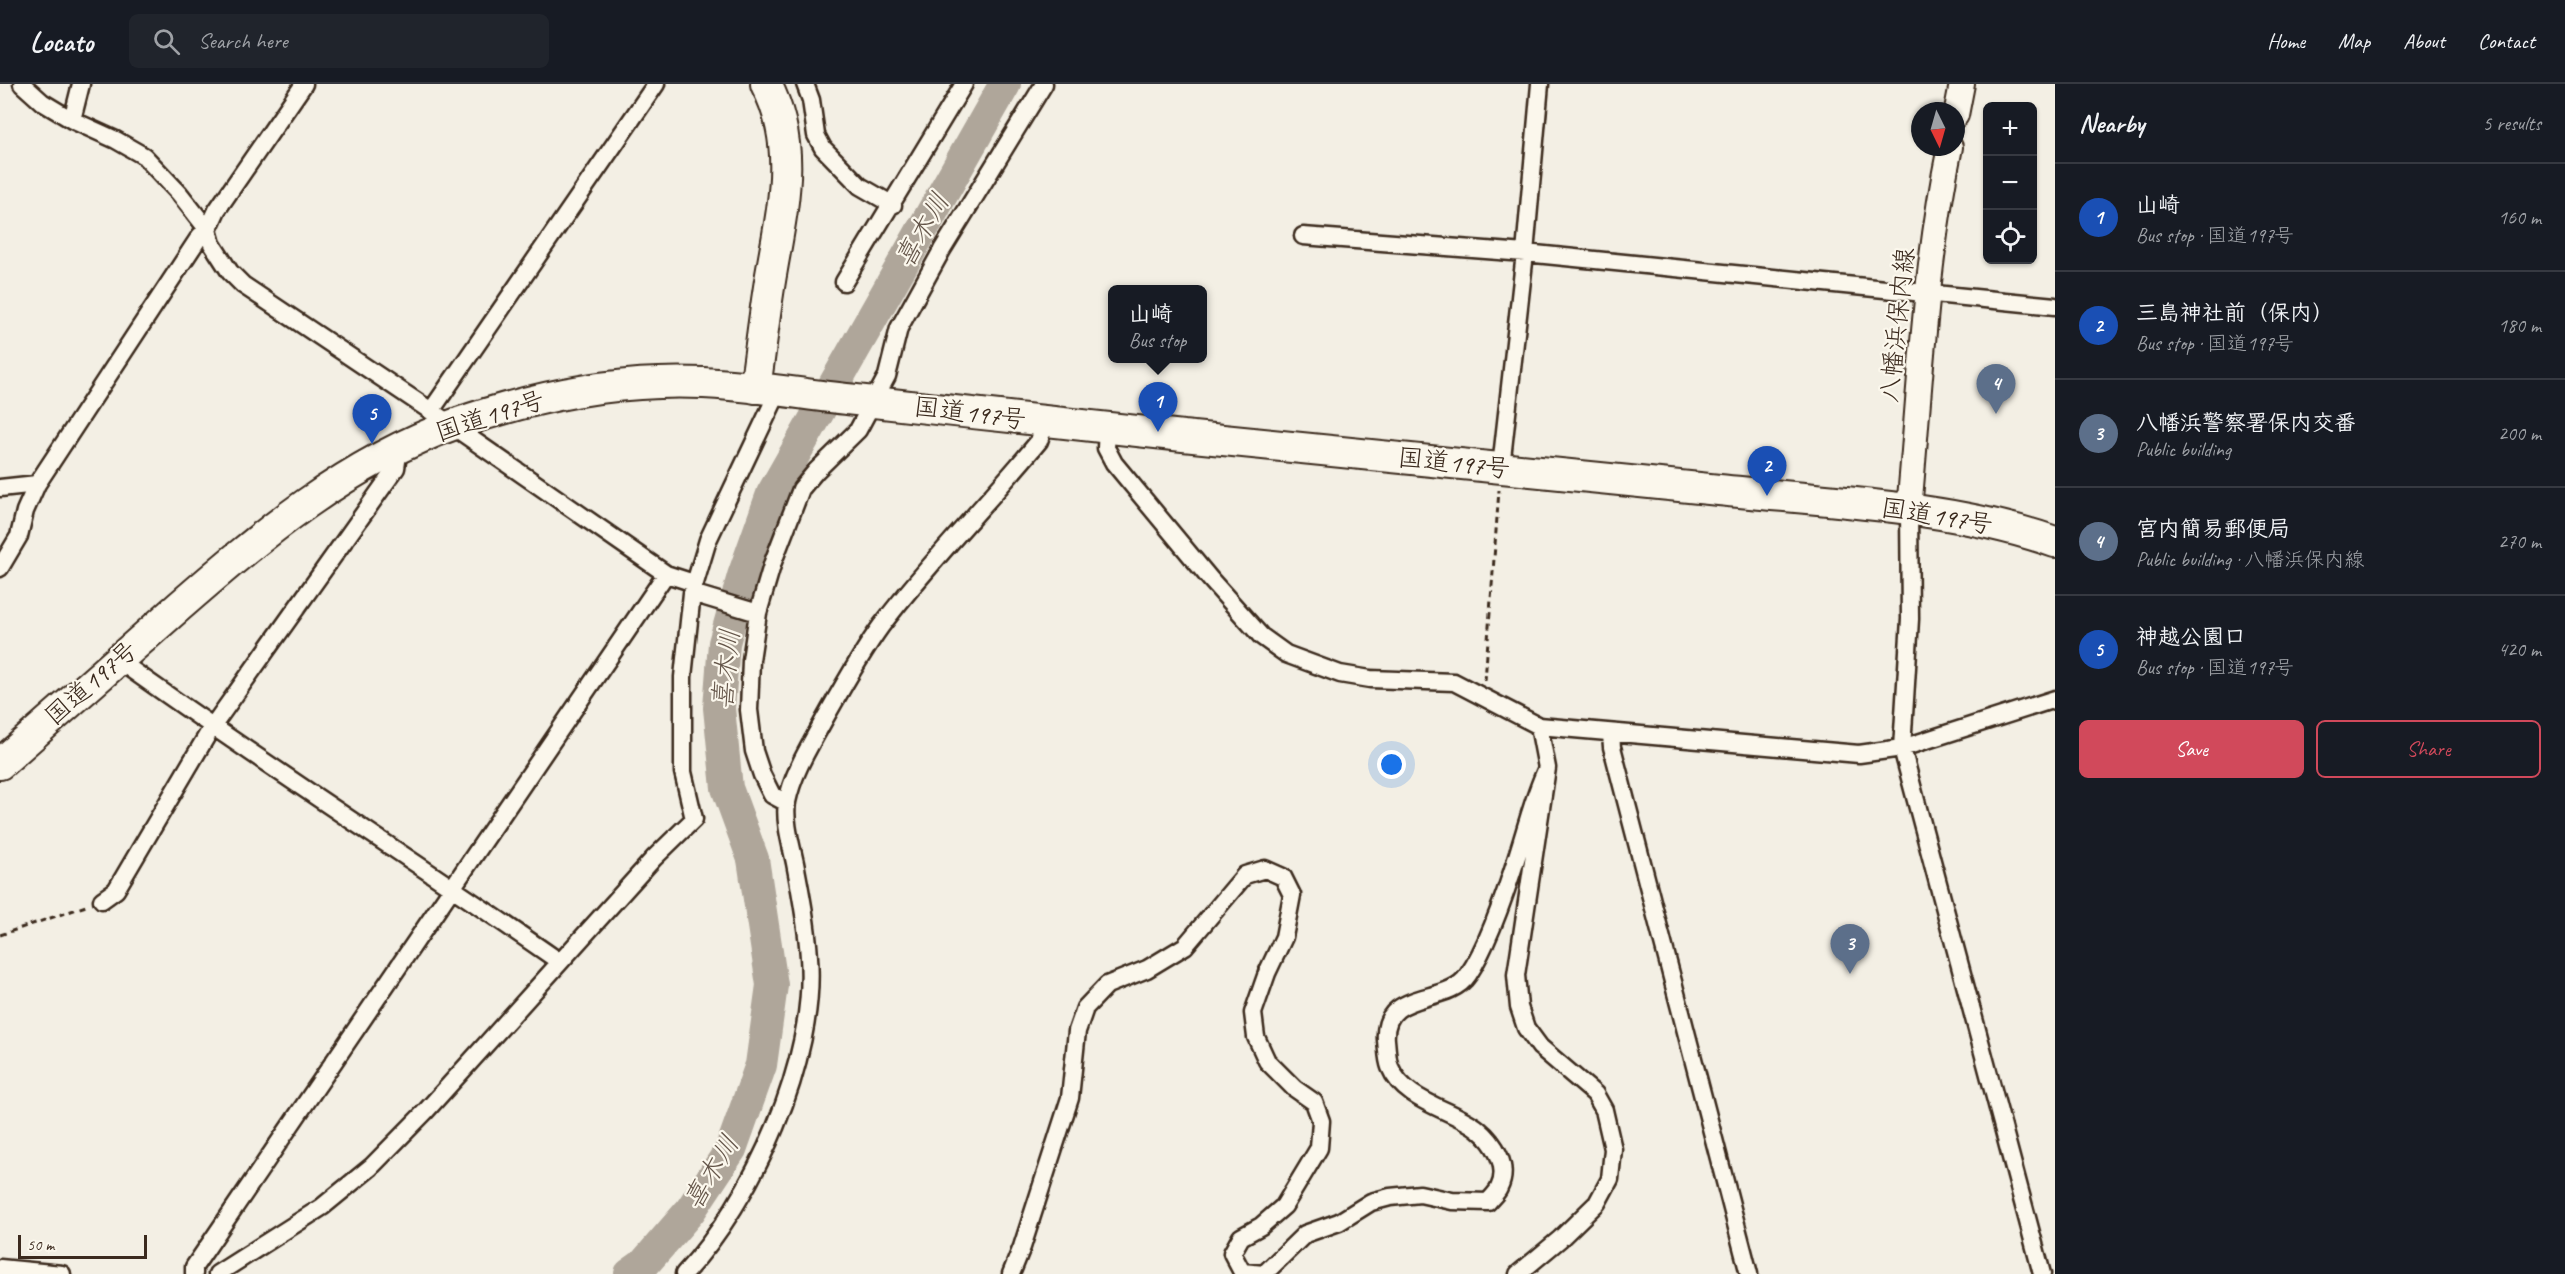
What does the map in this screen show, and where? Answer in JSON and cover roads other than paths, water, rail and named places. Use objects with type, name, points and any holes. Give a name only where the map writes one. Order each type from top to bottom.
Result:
[{"type":"highway","points":[[766,84],[776,103],[784,132],[784,207],[772,269],[775,390]]},
{"type":"highway","name":"国道197号","points":[[0,764],[238,555],[298,508],[346,477],[399,448],[441,418],[515,405],[569,392],[659,382],[696,382],[775,390],[1107,428],[1909,510],[1995,523],[2055,542]]},
{"type":"main road","points":[[1959,102],[1962,84]]},
{"type":"main road","name":"八幡浜保内線","points":[[1909,510],[1928,293],[1940,194],[1948,156]]},
{"type":"street","points":[[22,84],[42,102],[72,120],[117,140],[144,156],[179,193],[208,230],[212,244],[230,272],[243,285],[441,418],[666,574],[695,590],[753,612]]},
{"type":"street","points":[[72,120],[81,84]]},
{"type":"street","points":[[0,568],[19,536],[25,511],[37,484],[200,236],[208,230],[217,210],[304,84]]},
{"type":"street","points":[[805,84],[811,100],[816,135],[823,148],[860,186],[893,205]]},
{"type":"street","points":[[844,282],[893,205],[964,84]]},
{"type":"street","points":[[787,803],[772,795],[754,751],[749,710],[753,612],[801,489],[858,430],[866,401],[886,376],[899,328],[942,250],[1044,84]]},
{"type":"street","points":[[1501,467],[1525,253],[1540,84]]},
{"type":"street","points":[[441,418],[651,86]]},
{"type":"street","points":[[1302,237],[1525,253],[2055,306]]},
{"type":"street","points":[[217,1274],[322,1208],[371,1167],[425,1112],[654,858],[694,819],[683,772],[683,677],[695,590],[708,540],[775,390]]},
{"type":"street","points":[[684,1274],[728,1217],[765,1154],[790,1088],[802,1039],[808,998],[810,959],[804,910],[788,827],[787,803],[796,769],[880,627],[1039,441],[1046,421]]},
{"type":"street","points":[[1107,428],[1106,448],[1114,463],[1261,636],[1286,654],[1340,674],[1370,679],[1454,682],[1539,726],[1858,754],[1902,748],[2055,699]]},
{"type":"street","points":[[102,900],[116,890],[212,727],[396,468],[399,448]]},
{"type":"street","points":[[0,488],[37,484]]},
{"type":"street","points":[[1909,510],[1910,618],[1902,748],[2042,1274]]},
{"type":"street","points":[[194,1274],[194,1267],[666,574]]},
{"type":"street","points":[[118,660],[212,727],[454,888],[560,962]]},
{"type":"street","points":[[1518,1274],[1560,1239],[1597,1203],[1610,1179],[1613,1149],[1604,1110],[1595,1094],[1540,1047],[1526,1028],[1519,1006],[1516,975],[1547,768],[1539,726]]},
{"type":"street","points":[[1611,734],[1612,747],[1749,1274]]},
{"type":"street","points":[[1011,1274],[1070,1098],[1077,1031],[1085,1008],[1107,985],[1147,969],[1185,946],[1245,875],[1265,869],[1283,877],[1292,895],[1284,937],[1253,1013],[1256,1037],[1267,1061],[1294,1088],[1314,1102],[1321,1121],[1319,1148],[1284,1206],[1261,1226],[1241,1237],[1232,1253],[1242,1272],[1264,1274],[1305,1234],[1339,1222],[1371,1202],[1381,1199],[1420,1194],[1452,1201],[1488,1202],[1499,1188],[1503,1168],[1496,1148],[1477,1128],[1423,1101],[1404,1085],[1390,1067],[1386,1037],[1391,1018],[1402,1004],[1443,992],[1466,979],[1481,954],[1519,851],[1535,791],[1547,768]]},
{"type":"street","points":[[0,1268],[62,1274]]},
{"type":"waterway","name":"喜木川","points":[[630,1274],[644,1264],[690,1211],[731,1149],[761,1065],[772,985],[753,859],[727,788],[719,708],[724,643],[743,576],[772,494],[1005,84]]},
{"type":"place","name":"宮内簡易郵便局","points":[[1996,414]]},
{"type":"place","name":"山崎","points":[[1158,432]]},
{"type":"place","name":"神越公園口","points":[[372,444]]},
{"type":"place","name":"三島神社前（保内）","points":[[1767,496]]},
{"type":"place","name":"八幡浜警察署保内交番","points":[[1850,974]]}]
